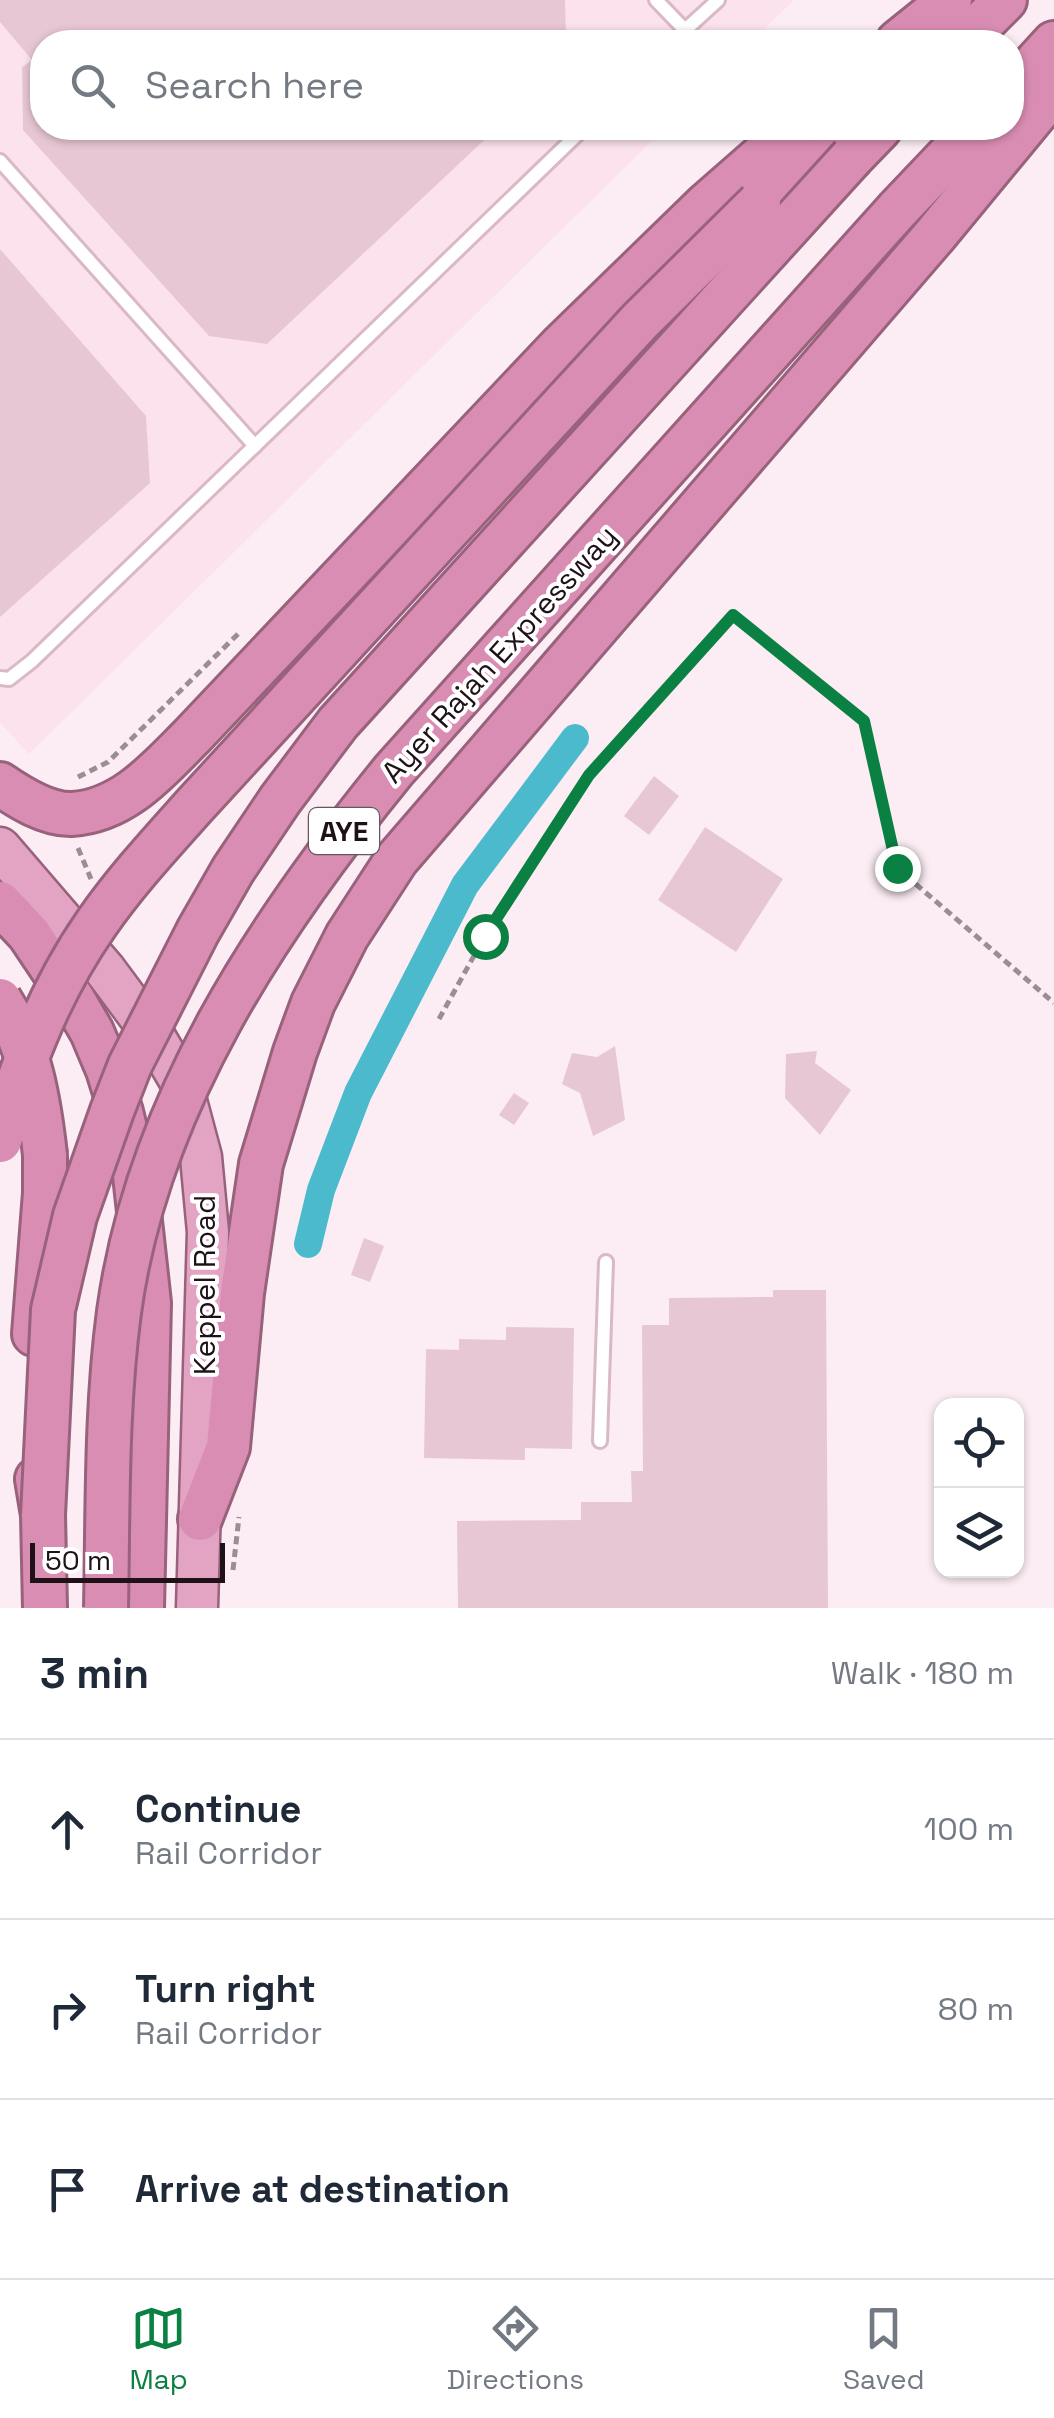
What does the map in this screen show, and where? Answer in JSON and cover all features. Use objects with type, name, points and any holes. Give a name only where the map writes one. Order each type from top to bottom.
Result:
[{"type":"highway","points":[[914,30],[953,0]]},
{"type":"highway","points":[[927,30],[953,0]]},
{"type":"highway","points":[[975,30],[1005,0]]},
{"type":"highway","points":[[1024,75],[1054,44]]},
{"type":"highway","points":[[1024,127],[1054,91]]},
{"type":"highway","points":[[0,784],[17,796],[70,814],[112,804],[133,792],[193,735],[560,346],[707,204],[780,140]]},
{"type":"highway","points":[[0,1142],[31,1044],[58,986],[96,923],[142,866],[640,322],[759,203],[851,140]]},
{"type":"highway","name":"AYE","points":[[45,1608],[43,1515],[52,1310],[75,1216],[130,1065],[198,931],[280,800],[338,723],[852,140]]},
{"type":"highway","name":"Ayer Rajah Expressway","points":[[106,1608],[109,1416],[119,1310],[152,1168],[217,1024],[291,904],[394,770],[964,140]]},
{"type":"highway","points":[[200,1519],[228,1447],[242,1293],[261,1164],[301,1036],[347,936],[397,859],[1014,140]]},
{"type":"highway","name":"Keppel Road","points":[[0,848],[105,970],[154,1036],[181,1082],[200,1157],[208,1232],[196,1608]]},
{"type":"highway","points":[[0,903],[29,934],[92,1032],[122,1112],[134,1166],[148,1303],[142,1608]]},
{"type":"highway","points":[[0,1000],[32,1072],[45,1155],[29,1432],[43,1515]]},
{"type":"lane","points":[[656,0],[686,30],[718,0]]},
{"type":"lane","points":[[0,678],[9,678],[32,662],[572,140]]},
{"type":"lane","points":[[0,162],[254,446]]},
{"type":"lane","points":[[600,1441],[606,1262]]},
{"type":"path","points":[[438,1019],[485,936],[589,775],[733,615],[864,721],[897,868],[1054,1003]]},
{"type":"path","points":[[69,782],[108,762],[249,623]]},
{"type":"shaded area","points":[[0,0],[794,0],[763,30],[30,30],[30,140],[653,140],[29,754],[0,723]]},
{"type":"building","points":[[0,0],[565,0],[566,30],[30,30],[30,58],[0,22]]},
{"type":"building","points":[[30,61],[30,138],[23,130],[22,67]]},
{"type":"building","points":[[32,140],[484,140],[267,344],[209,336]]},
{"type":"building","points":[[0,249],[146,416],[150,483],[0,617]]},
{"type":"building","points":[[654,776],[679,796],[649,835],[624,816]]},
{"type":"building","points":[[705,827],[783,879],[736,952],[658,900]]},
{"type":"building","points":[[615,1046],[625,1120],[593,1136],[580,1093],[562,1084],[572,1053],[597,1057]]},
{"type":"building","points":[[817,1051],[815,1063],[851,1090],[820,1135],[785,1098],[786,1054]]},
{"type":"building","points":[[514,1093],[529,1103],[514,1125],[499,1115]]},
{"type":"building","points":[[364,1238],[384,1246],[370,1282],[351,1275]]},
{"type":"building","points":[[773,1290],[826,1290],[828,1608],[458,1608],[457,1521],[581,1520],[581,1502],[632,1502],[631,1471],[643,1471],[642,1325],[669,1325],[669,1298],[773,1297]]},
{"type":"building","points":[[506,1327],[574,1328],[572,1449],[525,1448],[525,1460],[424,1458],[426,1349],[459,1350],[459,1339],[506,1340]]},
{"type":"waterway","points":[[308,1244],[321,1190],[358,1093],[465,885],[575,738]]},
{"type":"route","points":[[485,936],[589,775],[733,615],[864,721],[897,868]]}]
